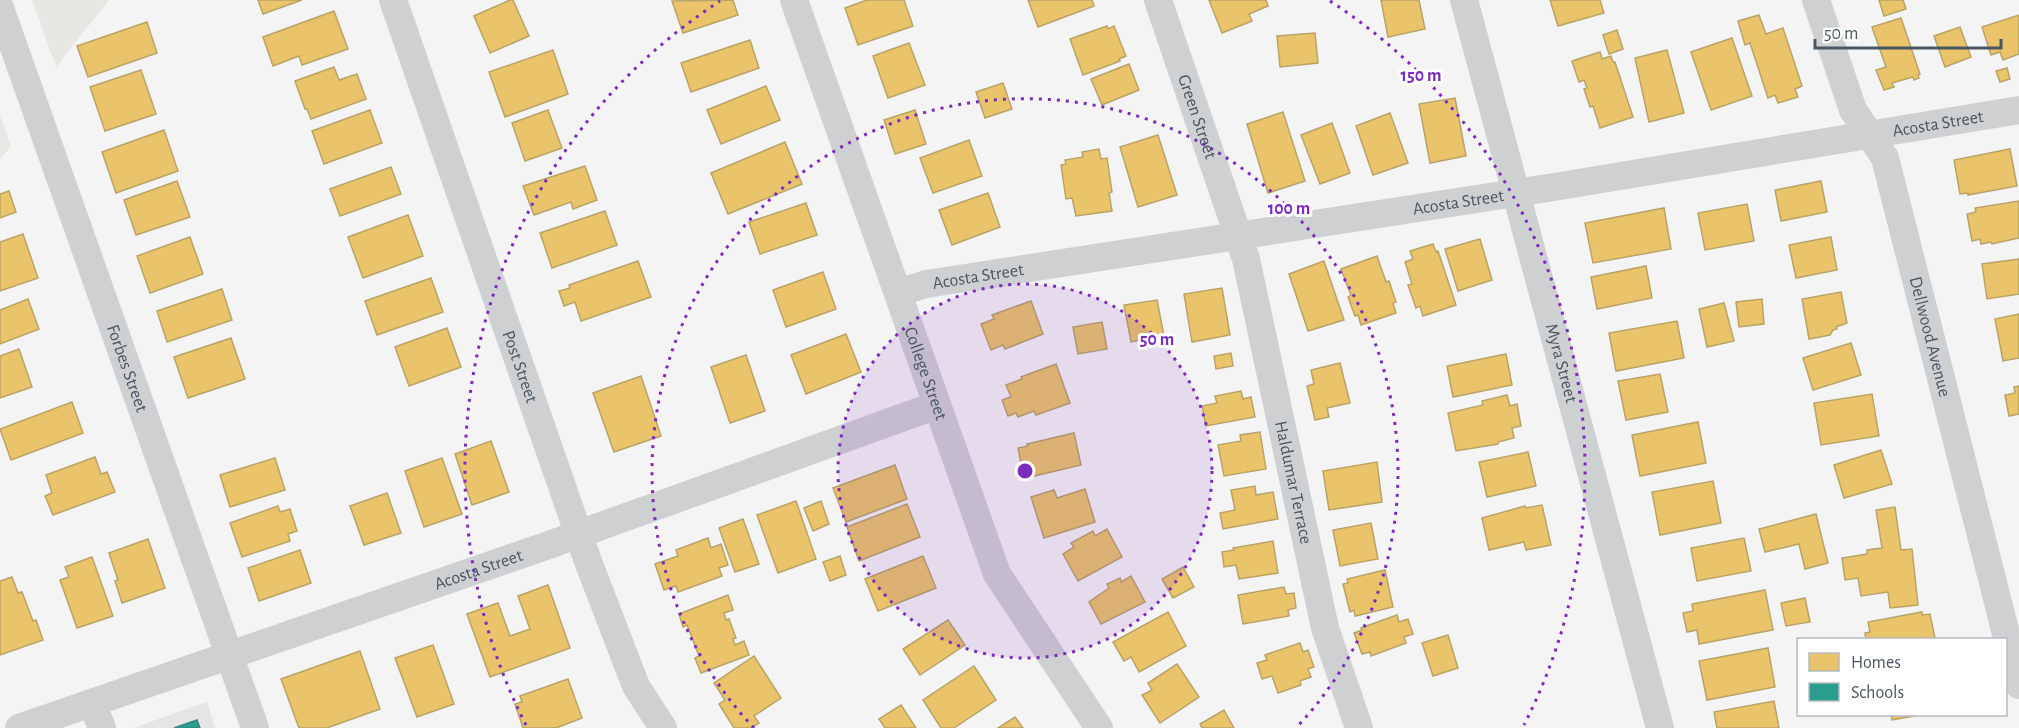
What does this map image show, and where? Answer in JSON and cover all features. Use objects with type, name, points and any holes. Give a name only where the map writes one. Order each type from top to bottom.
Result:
[{"type":"street","name":"Post Street","points":[[393,0],[578,533],[636,686],[663,728]]},
{"type":"street","name":"College Street","points":[[794,0],[997,574],[1099,728]]},
{"type":"street","name":"Green Street","points":[[1158,0],[1238,234]]},
{"type":"street","name":"Myra Street","points":[[1464,0],[1660,728]]},
{"type":"street","name":"Dellwood Avenue","points":[[1816,0],[1852,110],[1885,158],[2019,685]]},
{"type":"street","name":"Forbes Street","points":[[0,8],[255,728]]},
{"type":"street","name":"Acosta Street","points":[[898,293],[926,284],[1517,192],[2019,110]]},
{"type":"street","name":"Haldumar Terrace","points":[[1238,234],[1246,259],[1325,628],[1359,728]]},
{"type":"street","name":"Acosta Street","points":[[19,728],[97,715],[229,656],[937,405]]},
{"type":"shaded area","points":[[32,0],[109,0],[56,67]]},
{"type":"shaded area","points":[[0,116],[11,146],[0,159]]},
{"type":"shaded area","points":[[207,702],[215,728],[133,728]]},
{"type":"building: Homes","points":[[258,0],[302,0],[263,14]]},
{"type":"building: Homes","points":[[513,0],[529,36],[490,53],[474,16]]},
{"type":"building: Homes","points":[[733,0],[738,15],[683,33],[672,1]]},
{"type":"building: Homes","points":[[867,0],[904,0],[913,26],[858,45],[845,8]]},
{"type":"building: Homes","points":[[1028,0],[1092,0],[1094,6],[1038,27]]},
{"type":"building: Homes","points":[[1209,0],[1266,0],[1268,6],[1249,14],[1252,21],[1222,33]]},
{"type":"building: Homes","points":[[1381,0],[1419,0],[1425,29],[1388,37]]},
{"type":"building: Homes","points":[[1550,0],[1600,0],[1604,13],[1558,26]]},
{"type":"building: Homes","points":[[1879,0],[1903,0],[1906,9],[1884,16]]},
{"type":"building: Homes","points":[[334,11],[348,49],[302,65],[299,56],[273,66],[263,37]]},
{"type":"building: Homes","points":[[1759,15],[1766,34],[1783,28],[1802,86],[1795,89],[1798,97],[1778,103],[1775,95],[1768,98],[1750,43],[1745,45],[1738,21]]},
{"type":"building: Homes","points":[[2019,15],[2019,54],[2003,60],[2000,52],[1991,55],[1982,27]]},
{"type":"building: Homes","points":[[1901,18],[1920,74],[1919,78],[1914,80],[1913,77],[1892,83],[1894,87],[1884,90],[1876,70],[1886,67],[1872,27]]},
{"type":"building: Homes","points":[[147,22],[157,53],[88,77],[77,46]]},
{"type":"building: Homes","points":[[1107,26],[1108,29],[1114,26],[1126,56],[1119,59],[1120,61],[1083,75],[1070,39]]},
{"type":"building: Homes","points":[[1960,27],[1971,57],[1945,67],[1934,36]]},
{"type":"building: Homes","points":[[1617,30],[1623,49],[1609,54],[1603,35]]},
{"type":"building: Homes","points":[[1315,33],[1318,63],[1280,67],[1277,36]]},
{"type":"building: Homes","points":[[1732,38],[1752,96],[1711,110],[1691,52]]},
{"type":"building: Homes","points":[[750,40],[759,68],[691,92],[681,63]]},
{"type":"building: Homes","points":[[909,43],[925,85],[888,98],[873,56]]},
{"type":"building: Homes","points":[[553,50],[568,94],[505,117],[489,72]]},
{"type":"building: Homes","points":[[1667,50],[1684,113],[1649,122],[1635,58]]},
{"type":"building: Homes","points":[[1600,52],[1602,59],[1611,56],[1615,62],[1633,117],[1600,128],[1593,106],[1590,107],[1584,89],[1587,88],[1584,80],[1579,82],[1572,61]]},
{"type":"building: Homes","points":[[1129,64],[1139,90],[1102,105],[1091,79]]},
{"type":"building: Homes","points":[[334,67],[339,80],[357,74],[366,99],[311,119],[295,81]]},
{"type":"building: Homes","points":[[2007,68],[2010,79],[2000,82],[1996,71]]},
{"type":"building: Homes","points":[[141,70],[156,114],[105,131],[90,87]]},
{"type":"building: Homes","points":[[1003,83],[1012,109],[985,118],[976,92]]},
{"type":"building: Homes","points":[[766,86],[780,120],[721,144],[707,110]]},
{"type":"building: Homes","points":[[1455,98],[1466,156],[1430,163],[1419,104]]},
{"type":"building: Homes","points":[[370,110],[382,143],[324,164],[312,131]]},
{"type":"building: Homes","points":[[548,110],[562,148],[525,161],[512,123]]},
{"type":"building: Homes","points":[[915,110],[926,144],[895,154],[884,120]]},
{"type":"building: Homes","points":[[1283,112],[1305,181],[1268,193],[1247,124]]},
{"type":"building: Homes","points":[[1390,113],[1408,163],[1373,175],[1356,126]]},
{"type":"building: Homes","points":[[1332,123],[1350,173],[1320,184],[1301,135]]},
{"type":"building: Homes","points":[[164,130],[178,171],[116,193],[102,152]]},
{"type":"building: Homes","points":[[1158,135],[1177,195],[1138,207],[1120,147]]},
{"type":"building: Homes","points":[[969,140],[982,176],[933,193],[920,158]]},
{"type":"building: Homes","points":[[785,142],[802,184],[728,214],[711,173]]},
{"type":"building: Homes","points":[[1099,149],[1101,159],[1107,158],[1112,211],[1076,216],[1072,198],[1066,199],[1061,165],[1066,164],[1065,160],[1083,157],[1082,152]]},
{"type":"building: Homes","points":[[2010,149],[2017,186],[1968,195],[1968,193],[1960,194],[1954,160]]},
{"type":"building: Homes","points":[[585,166],[597,200],[573,209],[571,202],[534,215],[523,186]]},
{"type":"building: Homes","points":[[391,167],[401,194],[340,216],[330,189]]},
{"type":"building: Homes","points":[[177,181],[190,217],[136,235],[124,200]]},
{"type":"building: Homes","points":[[1821,181],[1827,212],[1781,221],[1775,190]]},
{"type":"building: Homes","points":[[9,191],[16,212],[0,218],[0,194]]},
{"type":"building: Homes","points":[[988,193],[1000,227],[952,245],[939,210]]},
{"type":"building: Homes","points":[[2019,201],[2019,238],[1992,244],[1991,242],[1981,244],[1980,239],[1972,241],[1967,214],[1976,212],[1975,208]]},
{"type":"building: Homes","points":[[806,203],[817,235],[760,254],[749,222]]},
{"type":"building: Homes","points":[[1747,204],[1754,241],[1705,250],[1698,213]]},
{"type":"building: Homes","points":[[1664,208],[1671,249],[1593,263],[1585,223]]},
{"type":"building: Homes","points":[[605,211],[617,245],[552,268],[540,233]]},
{"type":"building: Homes","points":[[408,215],[423,256],[363,278],[348,237]]},
{"type":"building: Homes","points":[[23,234],[38,278],[0,291],[0,242]]},
{"type":"building: Homes","points":[[190,237],[203,274],[150,293],[137,256]]},
{"type":"building: Homes","points":[[1831,237],[1837,270],[1796,278],[1789,245]]},
{"type":"building: Homes","points":[[1480,239],[1492,280],[1458,291],[1445,249]]},
{"type":"building: Homes","points":[[1433,244],[1436,252],[1438,251],[1456,305],[1423,316],[1420,306],[1416,308],[1408,285],[1412,284],[1405,262],[1413,259],[1410,251]]},
{"type":"building: Homes","points":[[1377,256],[1396,302],[1393,303],[1396,313],[1361,325],[1348,297],[1351,295],[1341,269]]},
{"type":"building: Homes","points":[[2019,259],[2019,294],[1987,299],[1982,264]]},
{"type":"building: Homes","points":[[638,261],[651,297],[581,321],[575,302],[564,306],[559,291],[570,288],[569,285]]},
{"type":"building: Homes","points":[[1324,261],[1344,320],[1308,331],[1289,274]]},
{"type":"building: Homes","points":[[1646,266],[1652,298],[1597,309],[1591,277]]},
{"type":"building: Homes","points":[[823,272],[836,309],[786,327],[773,290]]},
{"type":"building: Homes","points":[[431,278],[443,312],[377,335],[365,301]]},
{"type":"building: Homes","points":[[1222,288],[1230,335],[1192,342],[1184,294]]},
{"type":"building: Homes","points":[[222,289],[232,320],[167,342],[157,311]]},
{"type":"building: Homes","points":[[1841,292],[1847,323],[1836,327],[1837,329],[1833,330],[1830,335],[1809,339],[1802,299]]},
{"type":"building: Homes","points":[[28,299],[39,329],[0,344],[0,310]]},
{"type":"building: Homes","points":[[1762,299],[1764,324],[1739,327],[1736,302]]},
{"type":"building: Homes","points":[[1157,300],[1164,336],[1131,342],[1124,305]]},
{"type":"building: Homes","points":[[1031,301],[1043,334],[1005,349],[1003,345],[991,350],[981,324],[994,319],[992,315]]},
{"type":"building: Homes","points":[[1724,303],[1734,341],[1707,347],[1699,309]]},
{"type":"building: Homes","points":[[2019,314],[2019,358],[2003,361],[1995,319]]},
{"type":"building: Homes","points":[[1677,321],[1684,358],[1616,371],[1609,333]]},
{"type":"building: Homes","points":[[1102,322],[1107,349],[1078,354],[1073,327]]},
{"type":"building: Homes","points":[[447,328],[461,367],[409,386],[395,347]]},
{"type":"building: Homes","points":[[846,334],[861,372],[806,394],[791,355]]},
{"type":"building: Homes","points":[[231,338],[245,379],[188,398],[174,357]]},
{"type":"building: Homes","points":[[1851,343],[1861,375],[1813,390],[1803,358]]},
{"type":"building: Homes","points":[[19,349],[32,387],[0,398],[0,356]]},
{"type":"building: Homes","points":[[1231,353],[1233,366],[1216,369],[1214,356]]},
{"type":"building: Homes","points":[[1506,354],[1512,385],[1453,397],[1447,366]]},
{"type":"building: Homes","points":[[746,355],[765,411],[730,423],[711,367]]},
{"type":"building: Homes","points":[[1340,363],[1350,403],[1327,408],[1329,417],[1315,420],[1307,386],[1314,384],[1311,370]]},
{"type":"building: Homes","points":[[1056,364],[1070,403],[1036,415],[1034,411],[1018,417],[1016,413],[1008,416],[1002,400],[1011,397],[1006,385]]},
{"type":"building: Homes","points":[[1660,374],[1668,412],[1626,420],[1618,381]]},
{"type":"building: Homes","points":[[641,376],[661,436],[614,452],[593,393]]},
{"type":"building: Homes","points":[[2019,386],[2019,414],[2009,416],[2005,395],[2015,393],[2014,387]]},
{"type":"building: Homes","points":[[1241,391],[1243,399],[1251,397],[1255,417],[1206,426],[1202,406],[1217,403],[1215,396]]},
{"type":"building: Homes","points":[[1872,394],[1879,436],[1821,445],[1814,403]]},
{"type":"building: Homes","points":[[1507,395],[1510,406],[1517,404],[1521,426],[1512,428],[1514,438],[1498,442],[1498,444],[1456,451],[1448,413],[1483,405],[1482,401]]},
{"type":"building: Homes","points":[[72,402],[83,433],[11,460],[0,429]]},
{"type":"building: Homes","points":[[1698,422],[1706,463],[1640,476],[1632,435]]},
{"type":"building: Homes","points":[[1260,432],[1266,469],[1224,476],[1218,445],[1241,441],[1240,435]]},
{"type":"building: Homes","points":[[1074,433],[1081,465],[1034,476],[1033,472],[1023,474],[1018,448]]},
{"type":"building: Homes","points":[[491,441],[509,492],[472,505],[455,454]]},
{"type":"building: Homes","points":[[1881,450],[1892,484],[1844,498],[1834,465]]},
{"type":"building: Homes","points":[[1528,452],[1536,486],[1487,497],[1479,462]]},
{"type":"building: Homes","points":[[95,457],[101,474],[107,472],[115,492],[53,515],[45,496],[52,493],[46,475]]},
{"type":"building: Homes","points":[[275,458],[285,490],[230,507],[220,475]]},
{"type":"building: Homes","points":[[442,458],[462,514],[424,527],[405,471]]},
{"type":"building: Homes","points":[[1377,462],[1382,502],[1329,510],[1323,471]]},
{"type":"building: Homes","points":[[895,465],[907,499],[846,522],[833,488]]},
{"type":"building: Homes","points":[[1713,481],[1721,523],[1660,535],[1652,492]]},
{"type":"building: Homes","points":[[1255,486],[1256,495],[1273,492],[1278,519],[1223,529],[1220,513],[1235,510],[1231,490]]},
{"type":"building: Homes","points":[[1085,489],[1095,522],[1044,538],[1031,497],[1054,490],[1057,498]]},
{"type":"building: Homes","points":[[387,493],[401,533],[364,545],[350,506]]},
{"type":"building: Homes","points":[[796,501],[816,559],[778,573],[757,515]]},
{"type":"building: Homes","points":[[821,501],[829,524],[813,531],[804,508]]},
{"type":"building: Homes","points":[[907,504],[920,537],[859,561],[847,527]]},
{"type":"building: Homes","points":[[1542,505],[1551,545],[1526,550],[1524,542],[1489,550],[1482,518],[1525,506],[1526,508]]},
{"type":"building: Homes","points":[[278,506],[280,512],[290,509],[297,531],[288,534],[290,541],[242,557],[230,523]]},
{"type":"building: Homes","points":[[1895,507],[1901,550],[1912,549],[1918,605],[1890,608],[1888,592],[1861,596],[1858,578],[1845,580],[1842,558],[1867,554],[1867,550],[1882,548],[1876,510]]},
{"type":"building: Homes","points":[[1816,514],[1828,563],[1805,569],[1799,544],[1765,552],[1759,529]]},
{"type":"building: Homes","points":[[743,519],[759,564],[735,572],[719,528]]},
{"type":"building: Homes","points":[[1371,523],[1378,559],[1340,566],[1333,530]]},
{"type":"building: Homes","points":[[1107,529],[1122,557],[1078,581],[1063,554],[1074,547],[1071,543],[1093,531],[1095,536]]},
{"type":"building: Homes","points":[[708,538],[711,548],[721,544],[728,565],[719,568],[722,576],[678,592],[676,586],[664,590],[655,564],[678,556],[676,550]]},
{"type":"building: Homes","points":[[1744,538],[1751,571],[1697,581],[1691,548]]},
{"type":"building: Homes","points":[[148,539],[165,588],[122,603],[115,581],[118,580],[109,553]]},
{"type":"building: Homes","points":[[1273,541],[1278,573],[1239,579],[1236,565],[1224,567],[1222,552]]},
{"type":"building: Homes","points":[[300,550],[311,583],[259,601],[248,568]]},
{"type":"building: Homes","points":[[840,556],[846,575],[830,581],[823,562]]},
{"type":"building: Homes","points":[[923,556],[936,588],[878,611],[865,579]]},
{"type":"building: Homes","points":[[92,557],[113,616],[77,628],[60,580],[69,577],[65,567]]},
{"type":"building: Homes","points":[[1183,567],[1194,587],[1173,598],[1162,579]]},
{"type":"building: Homes","points":[[1385,570],[1393,607],[1355,616],[1354,610],[1350,612],[1343,584],[1348,583],[1347,579]]},
{"type":"building: Homes","points":[[1131,576],[1145,602],[1101,624],[1089,602],[1109,588],[1107,584],[1120,578],[1121,582]]},
{"type":"building: Homes","points":[[12,577],[18,593],[22,592],[33,621],[36,620],[43,640],[0,655],[0,581]]},
{"type":"building: Homes","points":[[548,585],[570,648],[490,677],[467,614],[498,603],[510,636],[530,629],[518,596]]},
{"type":"building: Homes","points":[[1284,587],[1286,594],[1294,593],[1296,608],[1288,610],[1289,616],[1243,624],[1238,595]]},
{"type":"building: Homes","points":[[1765,590],[1773,630],[1699,644],[1697,630],[1687,632],[1683,613],[1693,611],[1692,604]]},
{"type":"building: Homes","points":[[728,595],[733,610],[724,613],[726,620],[729,619],[736,638],[733,639],[735,645],[744,641],[749,655],[701,673],[695,658],[699,656],[687,625],[683,627],[679,614]]},
{"type":"building: Homes","points":[[1805,598],[1810,622],[1786,626],[1781,603]]},
{"type":"building: Homes","points":[[1168,612],[1186,646],[1139,672],[1131,657],[1124,661],[1113,642]]},
{"type":"building: Homes","points":[[1922,612],[1922,615],[1930,614],[1935,638],[1866,638],[1865,633],[1870,632],[1868,622]]},
{"type":"building: Homes","points":[[1397,615],[1399,622],[1408,619],[1413,634],[1404,637],[1406,643],[1371,656],[1370,652],[1362,654],[1354,633],[1362,630],[1361,628]]},
{"type":"building: Homes","points":[[948,620],[965,645],[920,675],[903,649]]},
{"type":"building: Homes","points":[[1448,635],[1458,668],[1433,676],[1422,643]]},
{"type":"building: Homes","points":[[1300,643],[1303,652],[1308,650],[1314,667],[1308,669],[1311,677],[1300,681],[1301,685],[1278,693],[1272,676],[1262,679],[1257,663],[1267,660],[1265,655]]},
{"type":"building: Homes","points":[[433,645],[454,704],[417,717],[395,658]]},
{"type":"building: Homes","points":[[1768,648],[1775,687],[1707,700],[1699,661]]},
{"type":"building: Homes","points":[[360,651],[380,709],[327,728],[299,728],[281,679]]},
{"type":"building: Homes","points":[[754,656],[781,698],[754,716],[759,723],[751,728],[734,728],[719,704],[725,700],[714,683]]},
{"type":"building: Homes","points":[[1177,664],[1199,697],[1160,723],[1142,695],[1152,690],[1148,683]]},
{"type":"building: Homes","points":[[974,666],[996,700],[954,728],[941,728],[923,700]]},
{"type":"building: Homes","points":[[568,679],[582,718],[556,728],[523,728],[515,704],[522,702],[520,696]]},
{"type":"building: Homes","points":[[1774,701],[1779,728],[1717,728],[1714,712]]},
{"type":"building: Homes","points":[[901,705],[916,728],[885,728],[879,719]]},
{"type":"building: Homes","points":[[1224,710],[1234,728],[1202,728],[1200,724]]},
{"type":"building: Homes","points":[[1891,716],[1915,716],[1892,720]]},
{"type":"building: Homes","points":[[1015,717],[1023,728],[998,728]]},
{"type":"building: Schools","points":[[197,720],[200,728],[174,728]]}]
